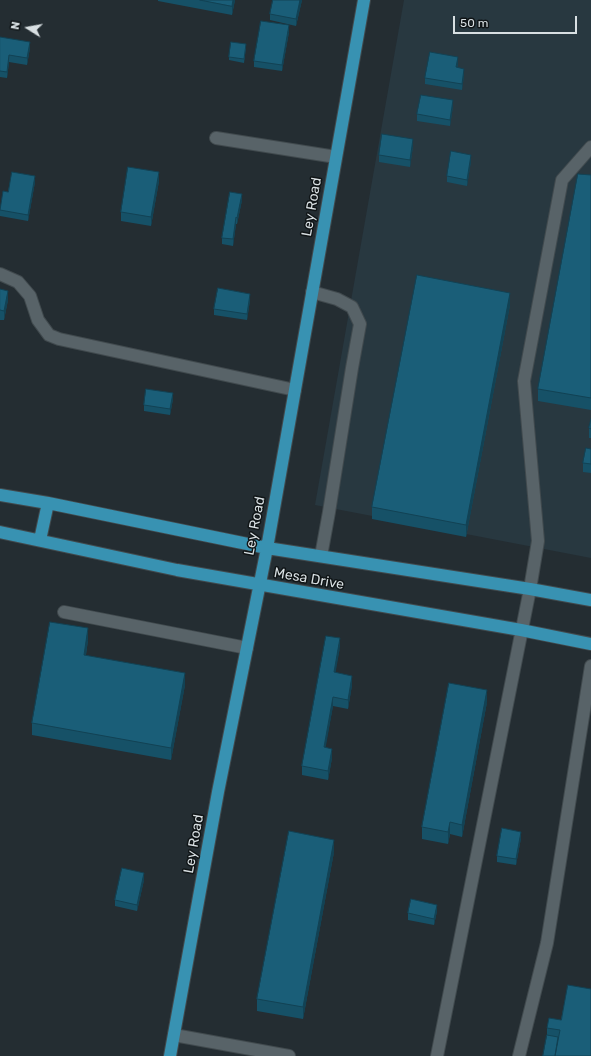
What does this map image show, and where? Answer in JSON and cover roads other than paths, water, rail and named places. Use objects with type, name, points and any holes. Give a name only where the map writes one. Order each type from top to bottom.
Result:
[{"type":"main road","name":"Ley Road","points":[[170,1056],[218,792],[267,548],[364,0]]},
{"type":"main road","name":"Mesa Drive","points":[[0,495],[48,503],[267,548],[591,600]]},
{"type":"main road","points":[[40,540],[48,503]]},
{"type":"main road","name":"Mesa Drive","points":[[0,532],[177,570],[521,630],[591,644]]},
{"type":"lane","points":[[216,138],[336,157]]},
{"type":"lane","points":[[436,1056],[530,589],[538,541],[524,381],[562,180],[591,147]]},
{"type":"lane","points":[[0,274],[18,282],[30,296],[38,320],[49,335],[59,339],[295,390]]},
{"type":"lane","points":[[312,292],[337,299],[352,308],[360,324],[321,556]]},
{"type":"lane","points":[[64,612],[247,648]]},
{"type":"lane","points":[[519,1056],[547,943],[591,666]]},
{"type":"lane","points":[[174,1034],[289,1056]]}]
